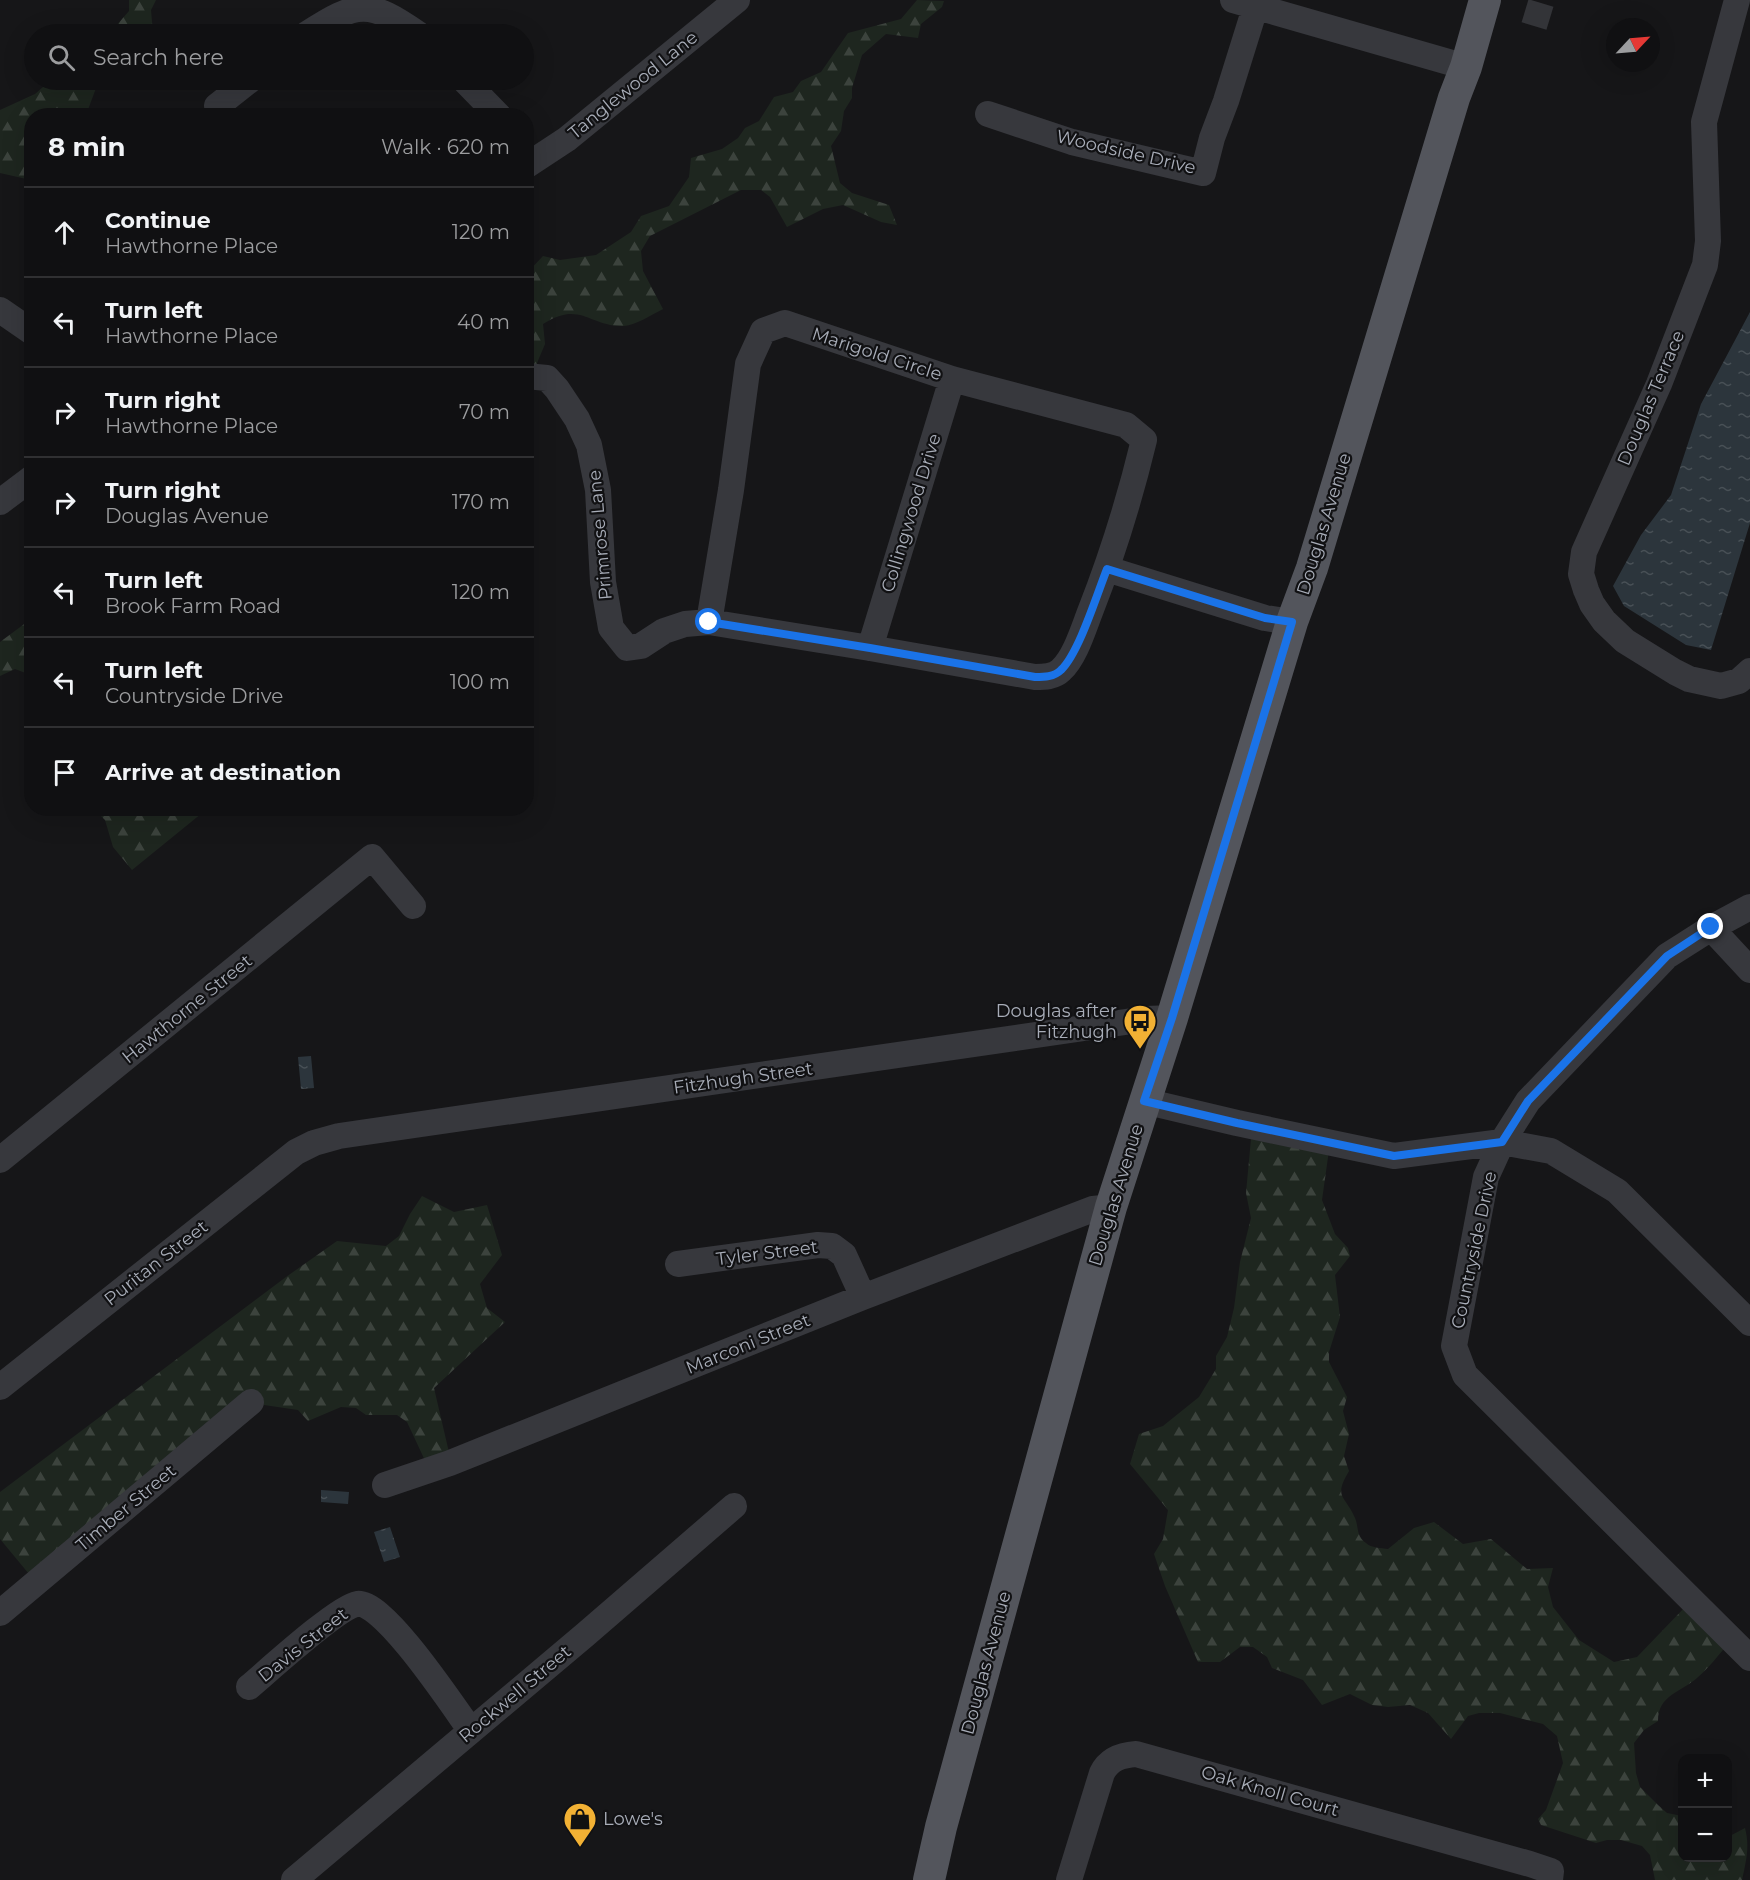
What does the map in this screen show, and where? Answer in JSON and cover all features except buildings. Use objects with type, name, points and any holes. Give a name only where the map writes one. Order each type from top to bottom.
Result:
[{"type":"main road","name":"Douglas Avenue","points":[[929,1880],[941,1827],[1111,1207],[1172,1018],[1292,622],[1312,568],[1485,0]]},
{"type":"street","name":"Douglas Terrace","points":[[1737,0],[1704,122],[1708,241],[1705,265],[1659,384],[1584,552],[1581,574],[1592,604],[1604,621],[1625,640],[1675,672],[1689,679],[1721,686],[1739,681],[1750,671]]},
{"type":"street","points":[[1245,3],[1466,67]]},
{"type":"street","name":"Woodside Drive","points":[[988,114],[1072,142],[1203,173],[1212,138],[1226,101],[1245,3]]},
{"type":"street","points":[[323,24],[346,9],[359,4],[373,4],[391,12],[406,24]]},
{"type":"street","name":"Tanglewood Lane","points":[[534,154],[629,90],[724,4]]},
{"type":"street","points":[[217,106],[237,90]]},
{"type":"street","points":[[474,90],[491,108]]},
{"type":"street","points":[[0,310],[24,326]]},
{"type":"street","name":"Marigold Circle","points":[[709,622],[731,490],[748,364],[763,331],[784,323],[952,379],[1126,424],[1144,440],[1107,569]]},
{"type":"street","name":"Primrose Lane","points":[[534,377],[547,378],[557,389],[577,419],[589,445],[598,490],[603,582],[610,628],[627,648],[641,646],[664,631],[685,624],[709,622]]},
{"type":"street","name":"Collingwood Drive","points":[[870,648],[952,379]]},
{"type":"street","points":[[0,502],[24,484]]},
{"type":"street","points":[[709,622],[1035,677],[1047,677],[1061,671],[1077,647],[1107,569],[1265,618],[1292,622]]},
{"type":"street","name":"Hawthorne Street","points":[[0,1160],[372,857],[413,906]]},
{"type":"street","name":"Countryside Drive","points":[[1750,907],[1711,927],[1667,956],[1528,1101],[1502,1142],[1486,1177],[1454,1346],[1465,1375],[1750,1658]]},
{"type":"street","points":[[1711,927],[1750,970]]},
{"type":"street","name":"Fitzhugh Street","points":[[314,1143],[339,1136],[519,1109],[1146,1019],[1172,1018]]},
{"type":"street","points":[[1144,1101],[1394,1156],[1502,1142],[1551,1151],[1617,1191],[1750,1323]]},
{"type":"street","name":"Puritan Street","points":[[0,1387],[296,1152],[314,1143]]},
{"type":"street","name":"Marconi Street","points":[[385,1485],[450,1463],[863,1297],[1093,1209],[1111,1207]]},
{"type":"street","name":"Tyler Street","points":[[678,1264],[819,1245],[832,1246],[844,1255],[863,1297]]},
{"type":"street","name":"Timber Street","points":[[0,1613],[251,1402]]},
{"type":"street","name":"Rockwell Street","points":[[294,1880],[734,1506]]},
{"type":"street","name":"Davis Street","points":[[249,1687],[338,1614],[357,1604],[364,1604],[372,1608],[394,1628],[411,1648],[471,1731]]},
{"type":"street","name":"Oak Knoll Court","points":[[1069,1880],[1106,1765],[1124,1755],[1136,1754],[1507,1857],[1551,1876]]},
{"type":"green space","points":[[129,0],[156,0],[151,10],[152,24],[118,24],[129,11]]},
{"type":"green space","points":[[917,0],[944,1],[942,7],[921,24],[918,38],[886,34],[862,55],[852,88],[852,98],[844,111],[841,131],[831,146],[840,183],[852,193],[889,205],[897,225],[881,222],[843,205],[823,209],[787,227],[770,197],[761,190],[741,190],[650,236],[641,251],[643,271],[663,309],[638,322],[624,326],[602,323],[576,314],[556,317],[543,324],[545,344],[534,370],[534,266],[543,256],[560,260],[596,255],[631,232],[641,216],[669,206],[689,177],[691,158],[722,149],[738,138],[745,128],[759,121],[774,97],[793,92],[801,81],[821,72],[848,33],[901,19]]},
{"type":"green space","points":[[40,90],[95,90],[89,108],[24,108],[24,178],[0,173],[0,110]]},
{"type":"green space","points":[[24,624],[24,672],[15,669],[0,676],[0,642]]},
{"type":"green space","points":[[101,816],[198,816],[132,870],[113,847],[105,820]]},
{"type":"green space","points":[[1251,1139],[1329,1150],[1322,1200],[1335,1234],[1348,1248],[1350,1256],[1335,1275],[1340,1317],[1329,1352],[1329,1362],[1347,1397],[1343,1411],[1349,1434],[1344,1456],[1349,1471],[1341,1492],[1355,1518],[1358,1532],[1363,1540],[1376,1548],[1388,1549],[1414,1528],[1434,1522],[1463,1544],[1491,1539],[1527,1569],[1553,1568],[1548,1587],[1553,1607],[1579,1640],[1614,1662],[1637,1657],[1687,1605],[1729,1643],[1701,1674],[1666,1700],[1659,1712],[1658,1721],[1644,1730],[1634,1743],[1636,1773],[1640,1787],[1667,1813],[1678,1815],[1678,1862],[1732,1862],[1732,1835],[1745,1828],[1747,1848],[1742,1880],[1655,1880],[1650,1855],[1642,1846],[1621,1840],[1596,1843],[1541,1825],[1538,1819],[1546,1810],[1563,1763],[1557,1736],[1543,1724],[1500,1713],[1479,1713],[1468,1716],[1451,1739],[1428,1713],[1410,1705],[1388,1707],[1372,1705],[1350,1694],[1322,1705],[1303,1680],[1272,1668],[1267,1657],[1253,1647],[1240,1647],[1220,1662],[1198,1662],[1165,1586],[1154,1554],[1163,1539],[1168,1510],[1130,1464],[1139,1434],[1163,1426],[1199,1397],[1216,1369],[1216,1356],[1227,1337],[1234,1308],[1240,1262],[1251,1218],[1246,1193]]},
{"type":"green space","points":[[422,1196],[454,1212],[487,1205],[502,1255],[480,1284],[487,1308],[505,1322],[434,1388],[451,1461],[429,1469],[407,1422],[397,1415],[366,1415],[356,1408],[341,1407],[308,1421],[298,1410],[251,1403],[34,1580],[0,1539],[0,1492],[337,1241],[386,1246],[399,1236]]},
{"type":"water","points":[[1750,312],[1750,523],[1711,650],[1686,645],[1624,606],[1613,586],[1641,535],[1671,495],[1701,404]]},
{"type":"water","points":[[311,1056],[314,1088],[301,1089],[298,1057]]},
{"type":"water","points":[[321,1490],[349,1492],[348,1504],[321,1502]]},
{"type":"water","points":[[390,1527],[400,1557],[384,1562],[374,1532]]},
{"type":"tunnel","points":[[1534,26],[1541,3]]},
{"type":"place","name":"Douglas after Fitzhugh","points":[[1140,1050]]},
{"type":"place","name":"Lowe's","points":[[580,1848]]},
{"type":"route","points":[[709,622],[1035,677],[1047,677],[1061,671],[1077,647],[1107,569],[1265,618],[1292,622],[1172,1018],[1144,1101],[1394,1156],[1502,1142],[1528,1101],[1667,956],[1711,927]]}]
